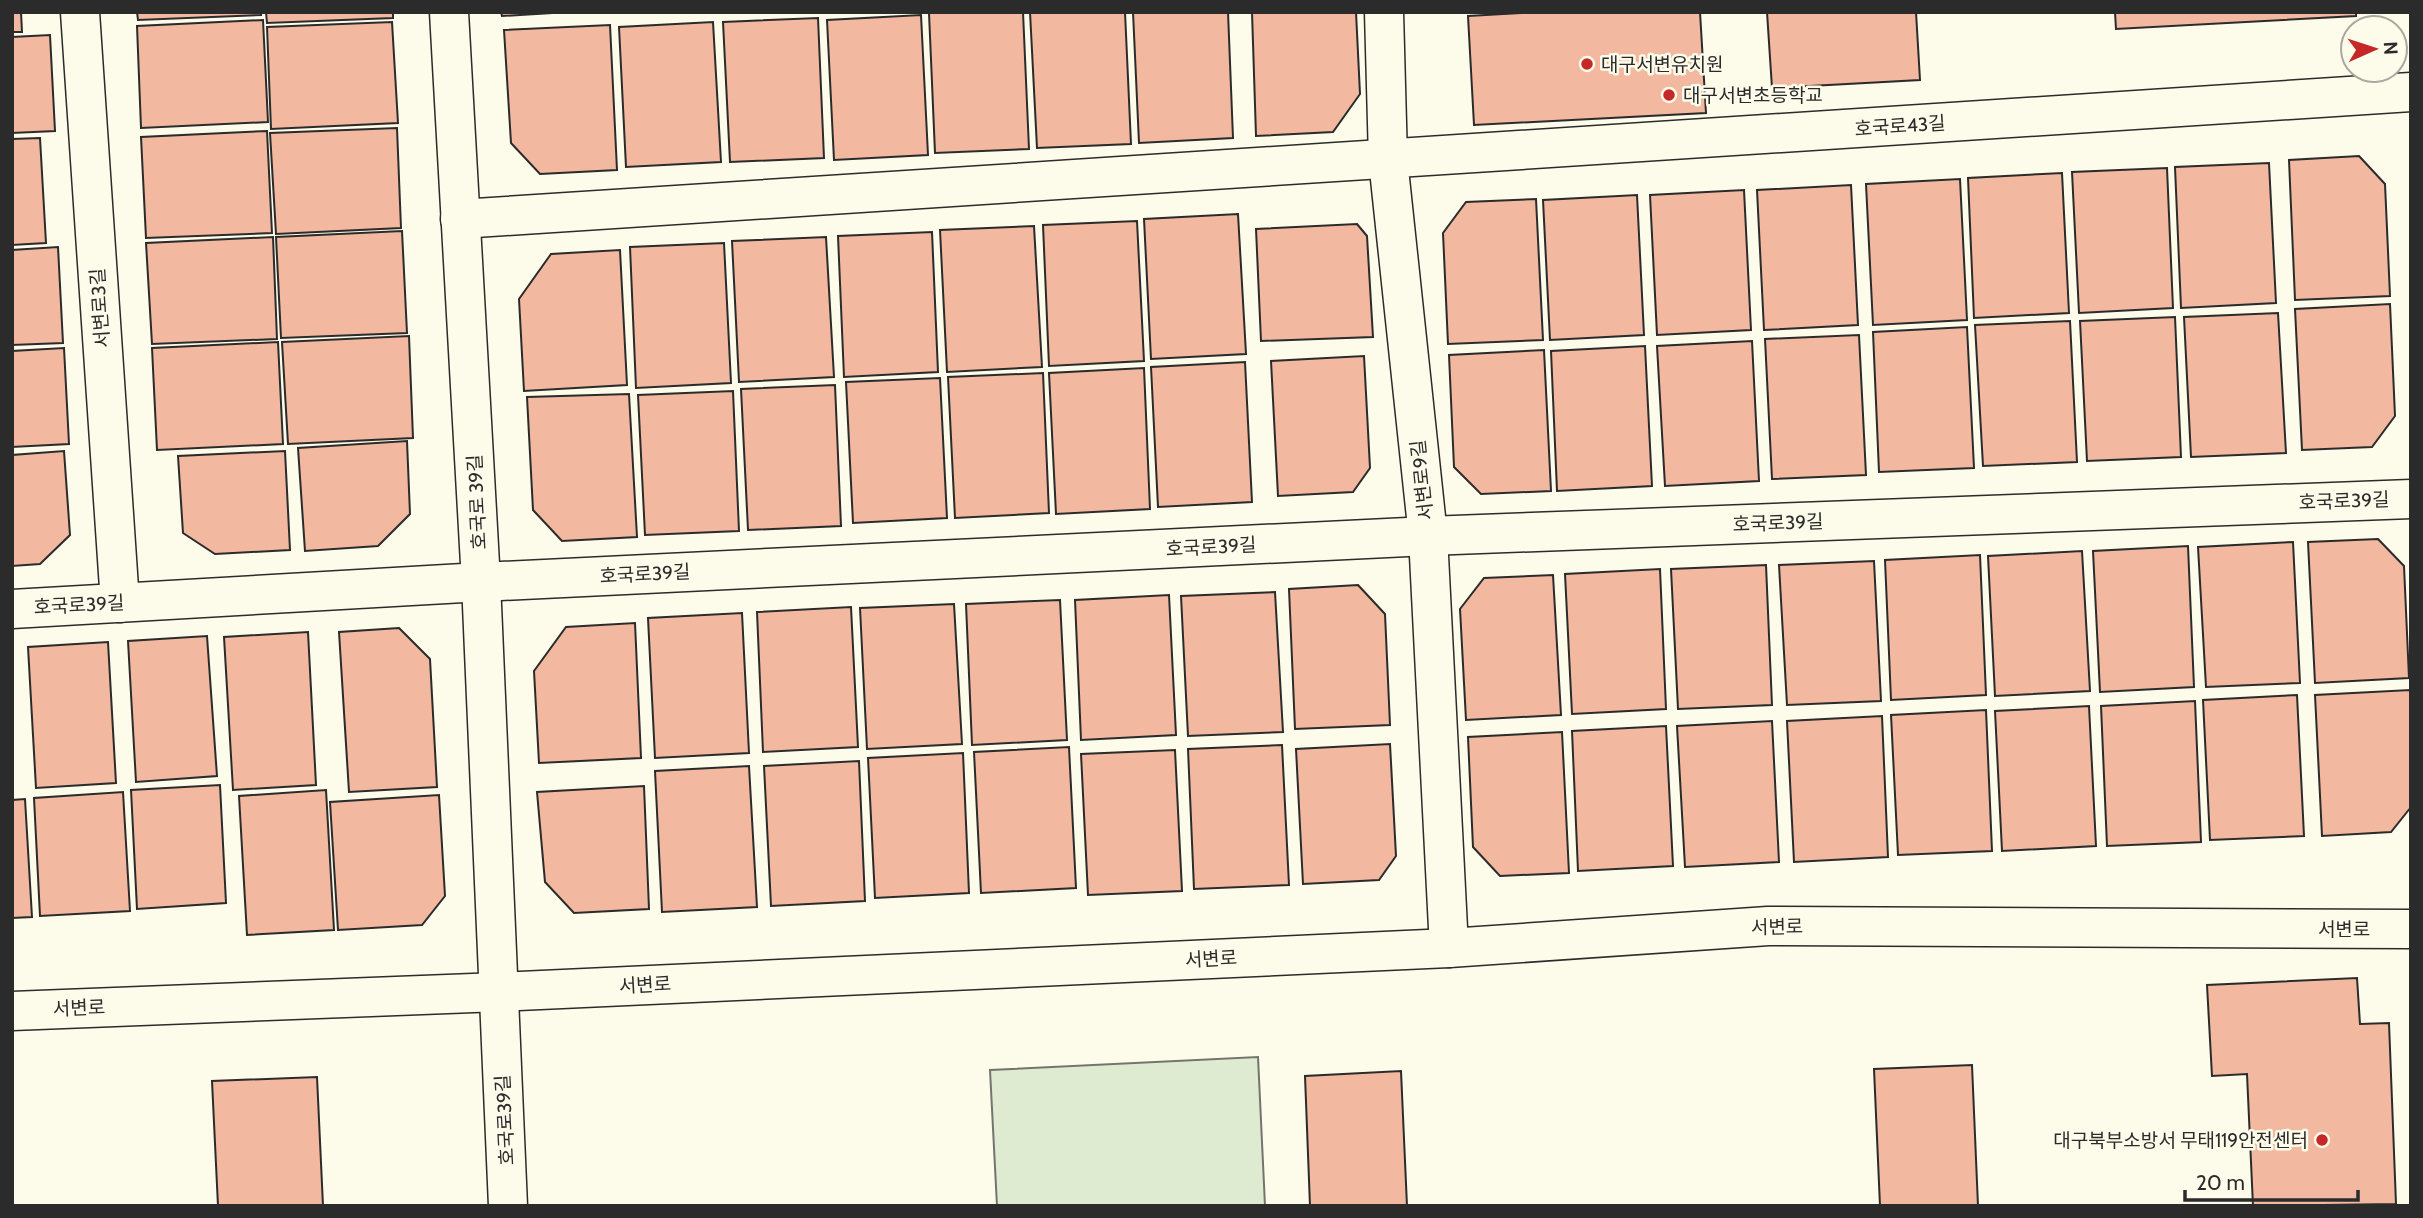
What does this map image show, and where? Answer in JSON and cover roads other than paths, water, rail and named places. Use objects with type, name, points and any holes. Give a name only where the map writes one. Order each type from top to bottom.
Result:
[{"type":"street","name":"서변로3길","points":[[80,12],[120,603]]},
{"type":"street","name":"호국로 39길","points":[[449,12],[481,582],[499,992]]},
{"type":"street","name":"서변로9길","points":[[1384,12],[1388,160],[1428,536],[1449,948]]},
{"type":"street","name":"호국로43길","points":[[1388,160],[2411,92]]},
{"type":"street","points":[[460,219],[1388,160]]},
{"type":"street","name":"호국로39길","points":[[12,609],[481,582],[1428,536],[2411,499]]},
{"type":"street","name":"서변로","points":[[12,1011],[499,992],[1449,948],[1768,926],[2411,929]]},
{"type":"street","name":"호국로39길","points":[[499,992],[508,1206]]},
{"type":"place","name":"대구서변유치원","points":[[1587,64]]},
{"type":"place","name":"대구서변초등학교","points":[[1669,95]]},
{"type":"place","name":"대구북부소방서 무태119안전센터","points":[[2322,1140]]}]
